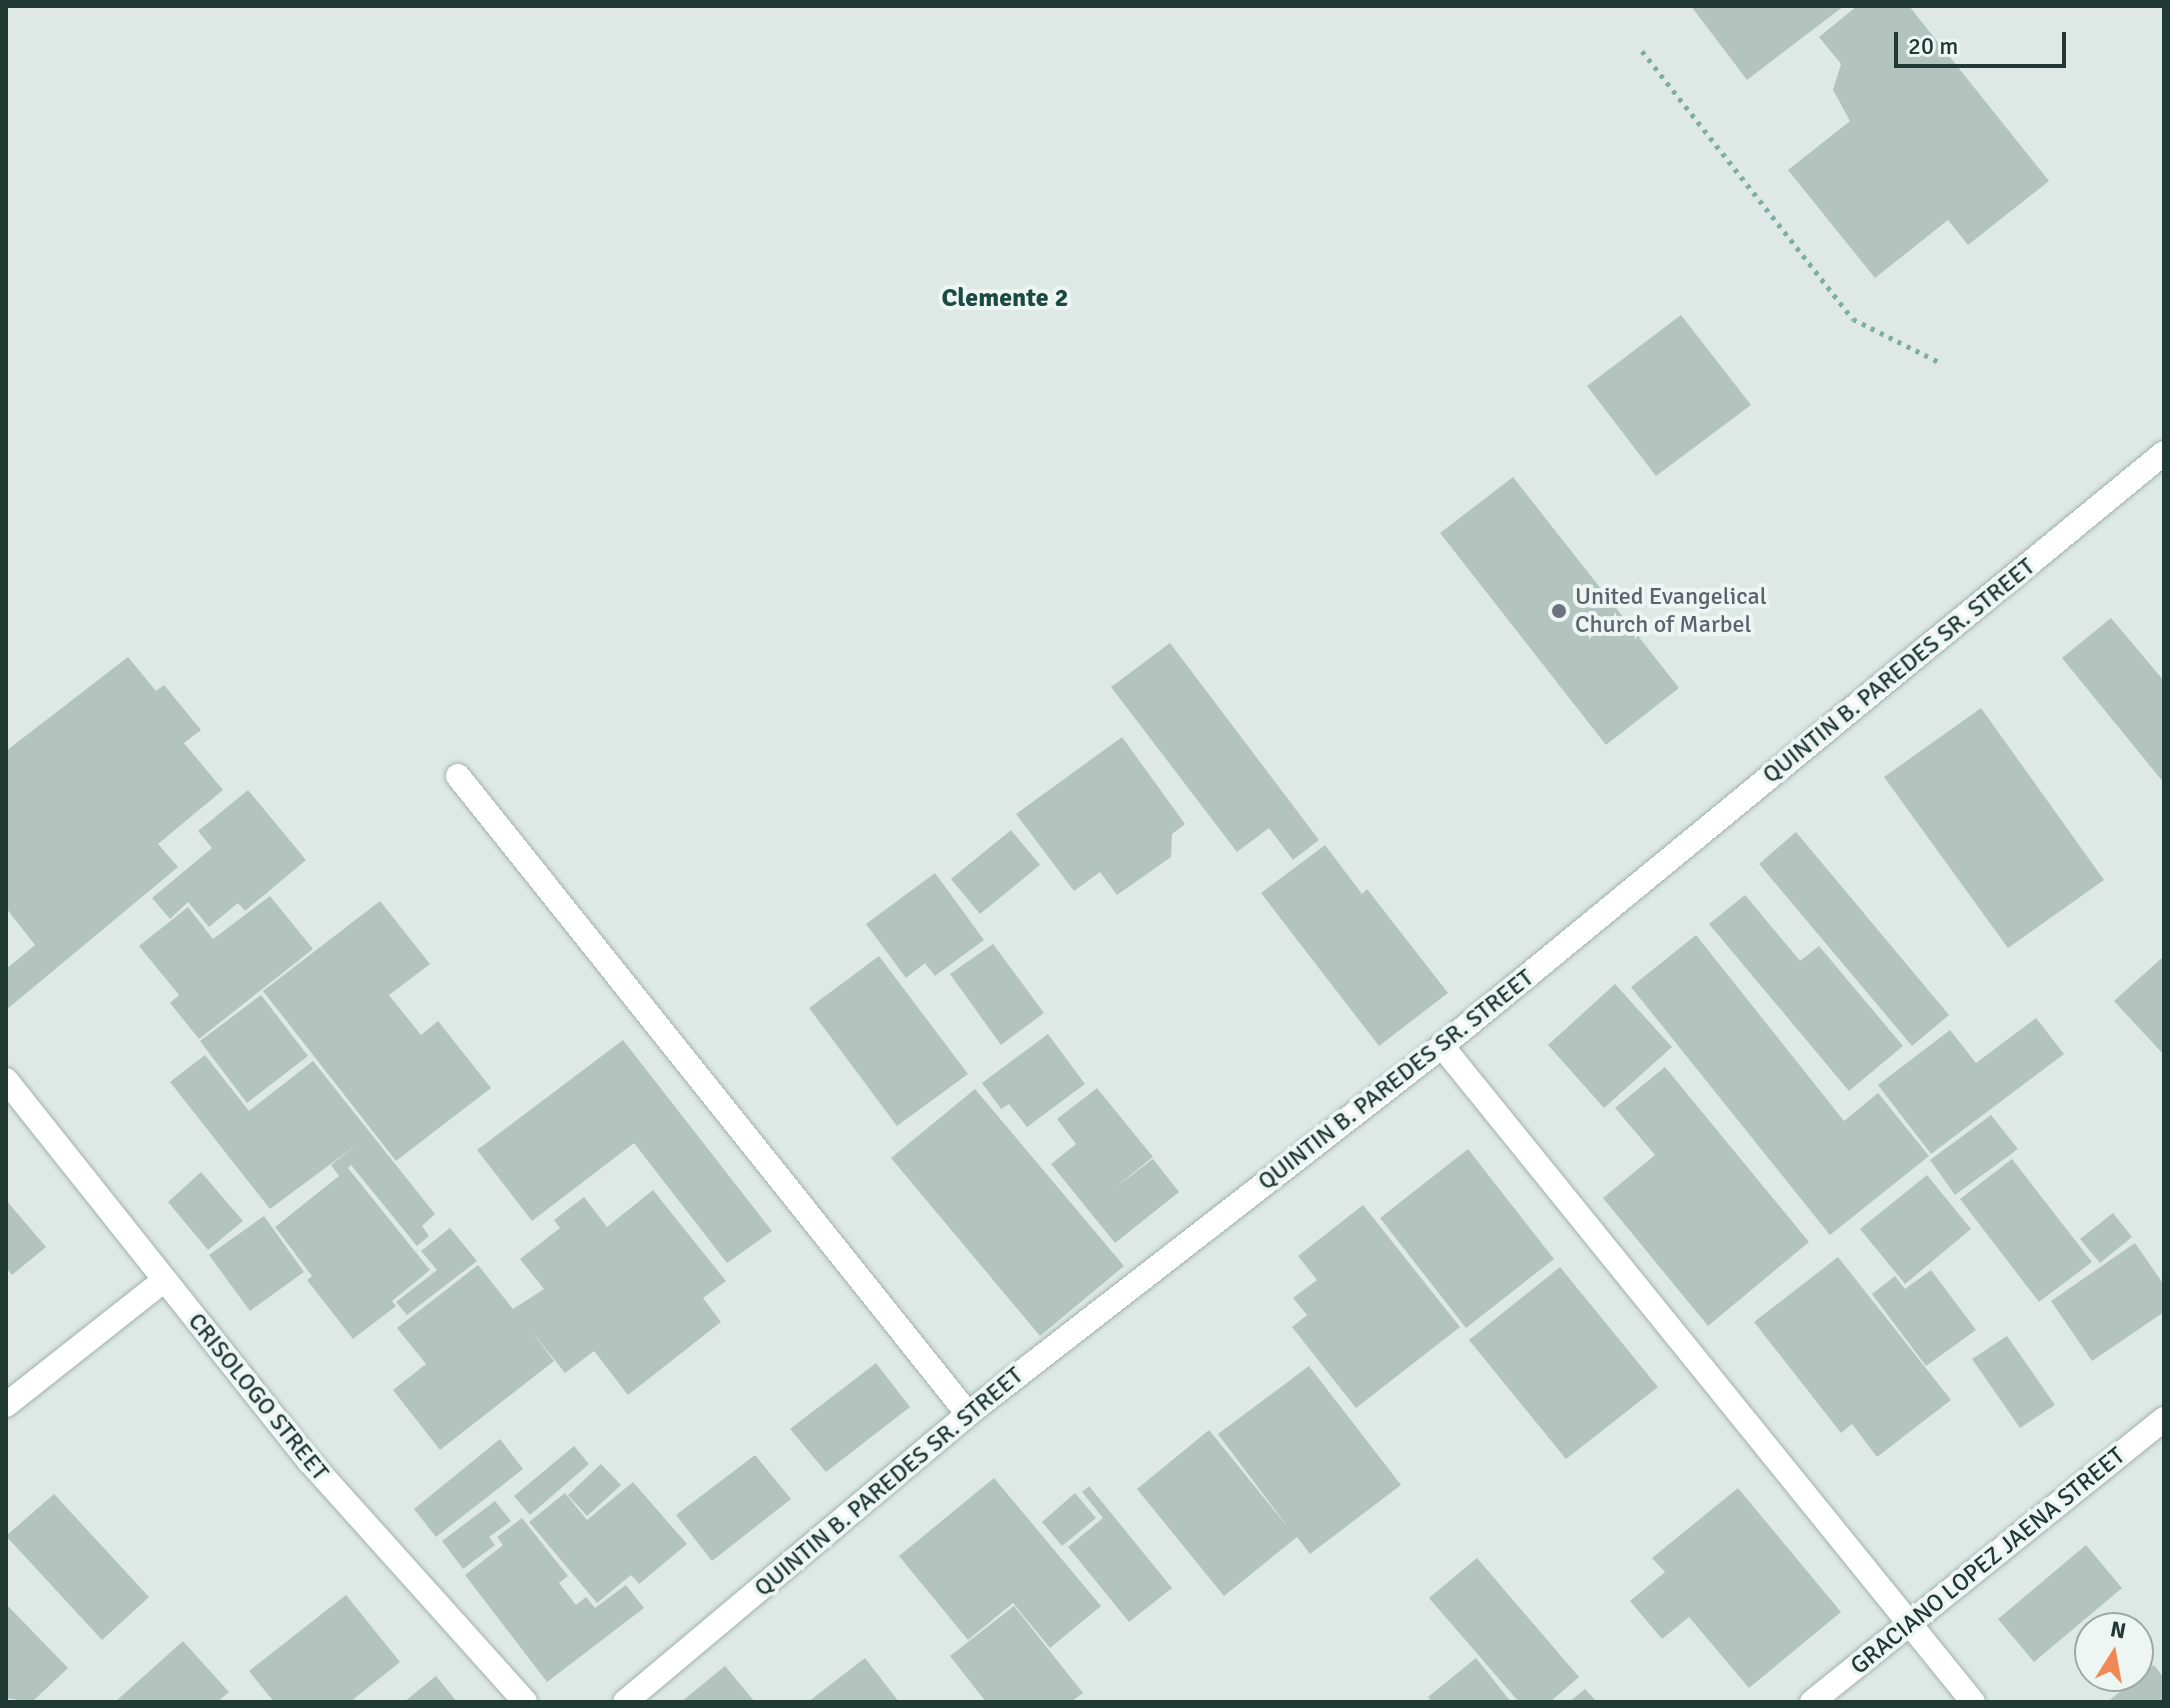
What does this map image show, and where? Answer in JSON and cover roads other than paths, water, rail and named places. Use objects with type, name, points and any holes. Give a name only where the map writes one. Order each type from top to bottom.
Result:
[{"type":"street","name":"QUINTIN B. PAREDES SR. STREET","points":[[625,1702],[968,1414],[1442,1046],[2164,453]]},
{"type":"street","points":[[458,776],[968,1414]]},
{"type":"street","points":[[1442,1046],[1973,1702]]},
{"type":"street","name":"CRISOLOGO STREET","points":[[6,1080],[310,1462],[525,1702]]},
{"type":"street","points":[[6,1405],[163,1281]]},
{"type":"street","name":"GRACIANO LOPEZ JAENA STREET","points":[[1812,1702],[2164,1419]]},
{"type":"place","name":"United Evangelical Church of Marbel","points":[[1559,611]]},
{"type":"district","name":"Clemente 2","points":[[1005,299]]}]
